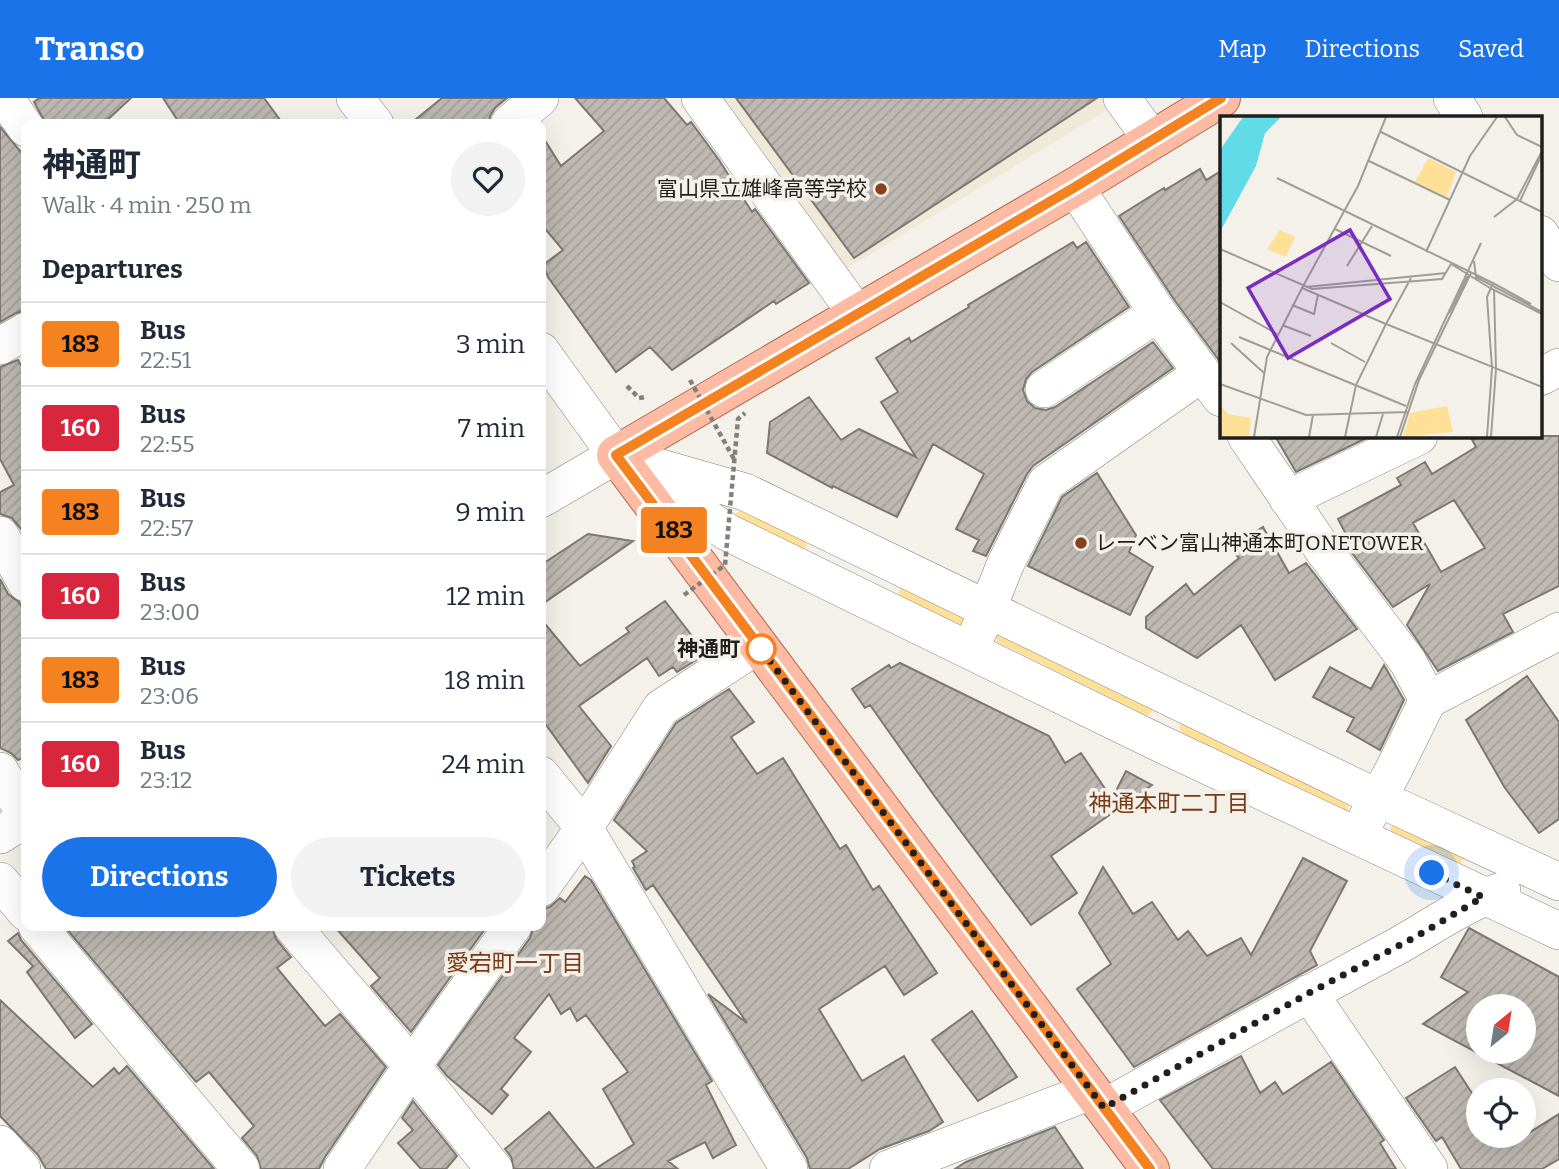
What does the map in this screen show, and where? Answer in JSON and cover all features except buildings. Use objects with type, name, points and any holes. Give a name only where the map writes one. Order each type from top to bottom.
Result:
[{"type":"main road","points":[[1150,1169],[616,455],[1075,187],[1221,98]]},
{"type":"street","points":[[5,98],[21,121]]},
{"type":"street","points":[[355,98],[370,119]]},
{"type":"street","points":[[515,119],[540,98]]},
{"type":"street","points":[[700,98],[857,314]]},
{"type":"street","points":[[1122,98],[1152,140]]},
{"type":"street","points":[[1452,98],[1463,116]]},
{"type":"street","points":[[970,651],[1005,565],[1046,483],[1216,390],[1158,313],[1075,187]]},
{"type":"street","points":[[1542,237],[1559,263]]},
{"type":"street","points":[[1044,389],[1158,313]]},
{"type":"street","points":[[0,346],[21,334]]},
{"type":"street","points":[[546,358],[616,455],[727,532],[1357,837],[1559,931]]},
{"type":"street","points":[[1542,376],[1559,367]]},
{"type":"street","points":[[1247,438],[1324,551],[1408,662],[1428,700]]},
{"type":"street","points":[[1288,499],[1415,438]]},
{"type":"street","points":[[546,496],[616,455],[745,492],[1378,798],[1556,877]]},
{"type":"street","points":[[0,535],[21,574]]},
{"type":"street","points":[[1357,837],[1428,700],[1559,631]]},
{"type":"street","points":[[546,881],[584,828],[661,708],[758,645]]},
{"type":"street","points":[[0,771],[21,808]]},
{"type":"street","points":[[546,781],[584,828],[788,1169]]},
{"type":"street","points":[[0,835],[21,820]]},
{"type":"street","points":[[888,1169],[1097,1100],[1309,993],[1417,936],[1483,897],[1556,877]]},
{"type":"street","points":[[0,881],[21,906]]},
{"type":"street","points":[[41,931],[241,1169]]},
{"type":"street","points":[[296,931],[412,1066],[494,1169]]},
{"type":"street","points":[[342,1169],[509,931]]},
{"type":"street","points":[[1309,993],[1429,1169]]},
{"type":"street","points":[[0,1144],[22,1169]]},
{"type":"path","points":[[690,380],[735,460]]},
{"type":"path","points":[[626,386],[639,398]]},
{"type":"path","points":[[684,595],[725,565],[738,419],[746,413]]},
{"type":"shaded area","name":"富山県立雄峰高等学校","points":[[718,98],[1105,98],[1112,107],[843,271]]},
{"type":"shaded area","points":[[742,509],[805,541],[807,545],[804,549],[738,518],[735,514]]},
{"type":"shaded area","points":[[901,587],[964,615],[968,621],[960,628],[900,597],[898,593]]},
{"type":"shaded area","points":[[999,634],[1152,705],[1153,710],[1147,716],[997,642]]},
{"type":"shaded area","points":[[1181,723],[1346,799],[1349,805],[1347,811],[1342,813],[1183,733],[1179,728]]},
{"type":"shaded area","points":[[1392,825],[1461,854],[1464,859],[1457,866],[1393,833],[1390,829]]},
{"type":"bus line","name":"183","points":[[1150,1169],[616,455],[1075,187],[1221,98]]},
{"type":"place","name":"富山県立雄峰高等学校","points":[[881,189]]},
{"type":"place","name":"レーベン富山神通本町ONETOWER","points":[[1081,543]]},
{"type":"place","name":"神通町","points":[[761,649]]},
{"type":"district","name":"神通本町二丁目","points":[[1169,803]]},
{"type":"district","name":"愛宕町一丁目","points":[[515,963]]},
{"type":"route","points":[[761,649],[758,645],[1104,1108],[1483,897],[1432,873]]}]
